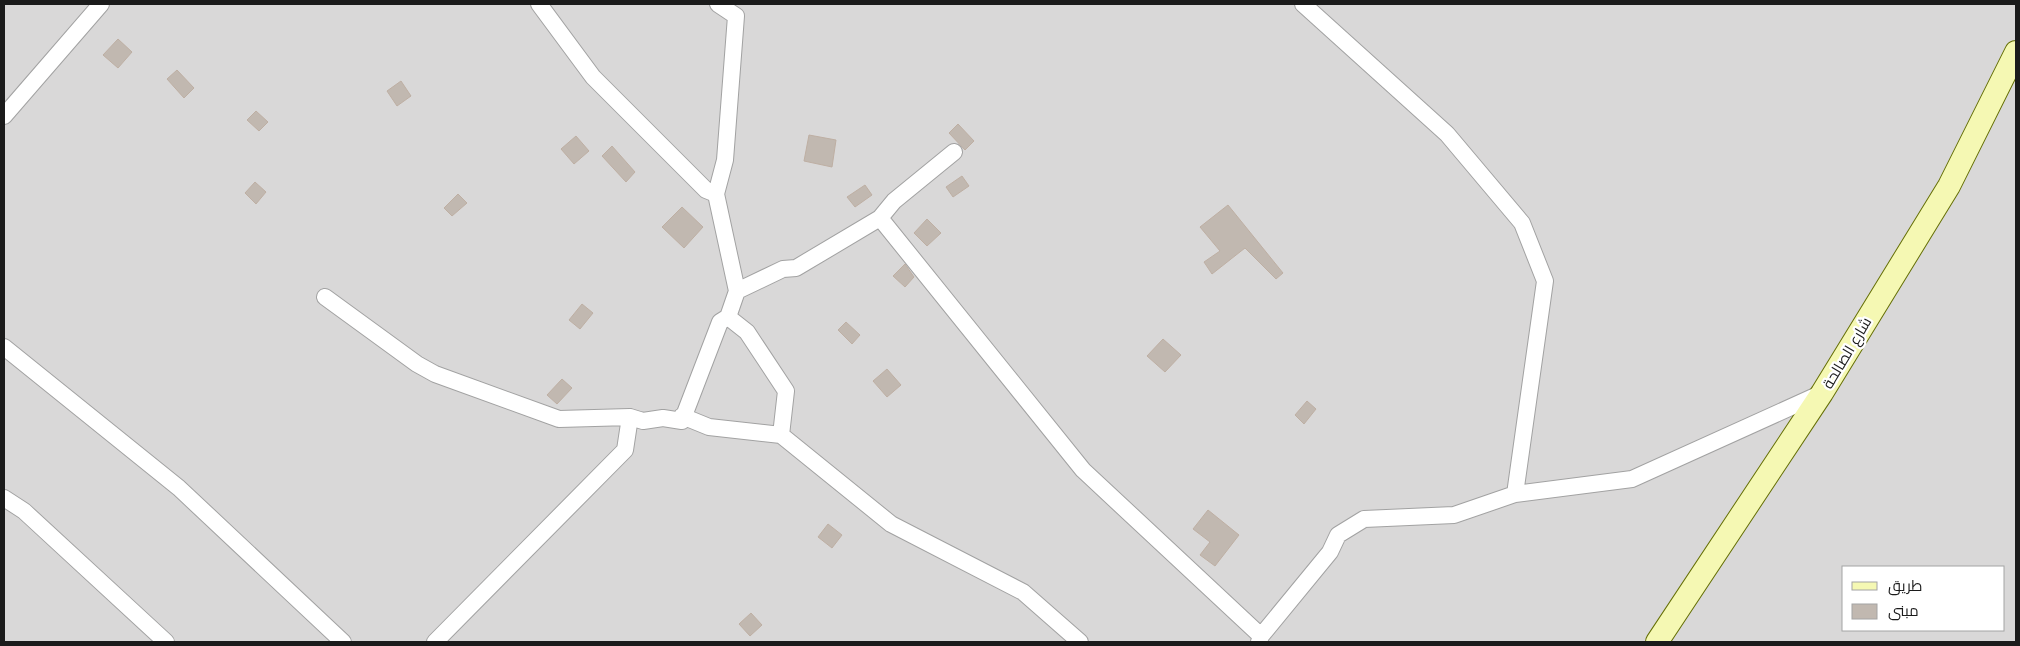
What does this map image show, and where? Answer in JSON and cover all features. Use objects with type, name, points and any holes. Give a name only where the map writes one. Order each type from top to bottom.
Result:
[{"type":"main road","name":"شارع الصالحة","points":[[1657,642],[1822,393],[1949,186],[2016,52]]},
{"type":"street","points":[[4,116],[101,4]]},
{"type":"street","points":[[539,4],[594,77],[706,190],[716,194]]},
{"type":"street","points":[[683,419],[720,322],[728,317],[738,291],[716,194],[725,160],[736,16],[718,4]]},
{"type":"street","points":[[1303,4],[1447,134],[1522,223],[1545,280],[1514,494]]},
{"type":"street","points":[[738,291],[783,269],[796,268],[880,218],[894,201],[954,152]]},
{"type":"street","points":[[880,218],[1083,470],[1260,639],[1330,552],[1338,535],[1364,519],[1454,515],[1514,494],[1632,479],[1822,393]]},
{"type":"street","points":[[325,297],[417,364],[435,374],[558,419],[630,417],[643,421],[663,418],[683,419],[709,427],[781,435],[891,524],[1023,592],[1080,642]]},
{"type":"street","points":[[728,317],[746,332],[786,391],[781,435]]},
{"type":"street","points":[[4,347],[179,488],[343,642]]},
{"type":"street","points":[[436,642],[625,450],[630,417]]},
{"type":"street","points":[[4,498],[24,511],[166,642]]},
{"type":"shaded area","points":[[4,4],[2016,4],[2016,642],[4,642]]},
{"type":"building","points":[[118,39],[132,52],[118,68],[103,55]]},
{"type":"building","points":[[177,70],[194,88],[184,98],[167,79]]},
{"type":"building","points":[[401,81],[411,96],[397,106],[387,91]]},
{"type":"building","points":[[256,111],[268,122],[259,131],[247,120]]},
{"type":"building","points":[[958,124],[974,141],[965,150],[949,133]]},
{"type":"building","points":[[809,135],[836,140],[832,167],[804,161]]},
{"type":"building","points":[[576,136],[589,151],[574,164],[561,149]]},
{"type":"building","points":[[612,146],[635,172],[626,182],[602,156]]},
{"type":"building","points":[[962,176],[969,186],[953,197],[946,187]]},
{"type":"building","points":[[255,182],[266,192],[256,204],[245,193]]},
{"type":"building","points":[[865,185],[872,195],[855,207],[847,197]]},
{"type":"building","points":[[458,194],[467,203],[452,216],[444,208]]},
{"type":"building","points":[[1228,205],[1283,273],[1276,279],[1245,248],[1212,274],[1204,262],[1220,251],[1200,227]]},
{"type":"building","points":[[682,207],[703,227],[684,248],[662,227]]},
{"type":"building","points":[[927,219],[941,233],[927,246],[914,233]]},
{"type":"building","points":[[905,264],[914,277],[905,287],[893,276]]},
{"type":"building","points":[[582,304],[593,313],[580,329],[569,320]]},
{"type":"building","points":[[846,322],[860,335],[852,344],[838,330]]},
{"type":"building","points":[[1163,339],[1181,355],[1165,372],[1147,356]]},
{"type":"building","points":[[887,369],[901,385],[887,397],[873,381]]},
{"type":"building","points":[[562,379],[572,388],[557,404],[547,395]]},
{"type":"building","points":[[1307,401],[1316,409],[1304,424],[1295,415]]},
{"type":"building","points":[[1208,510],[1239,535],[1215,566],[1200,555],[1210,542],[1193,529]]},
{"type":"building","points":[[828,524],[842,535],[832,548],[818,537]]},
{"type":"building","points":[[751,613],[762,625],[750,636],[739,624]]}]
